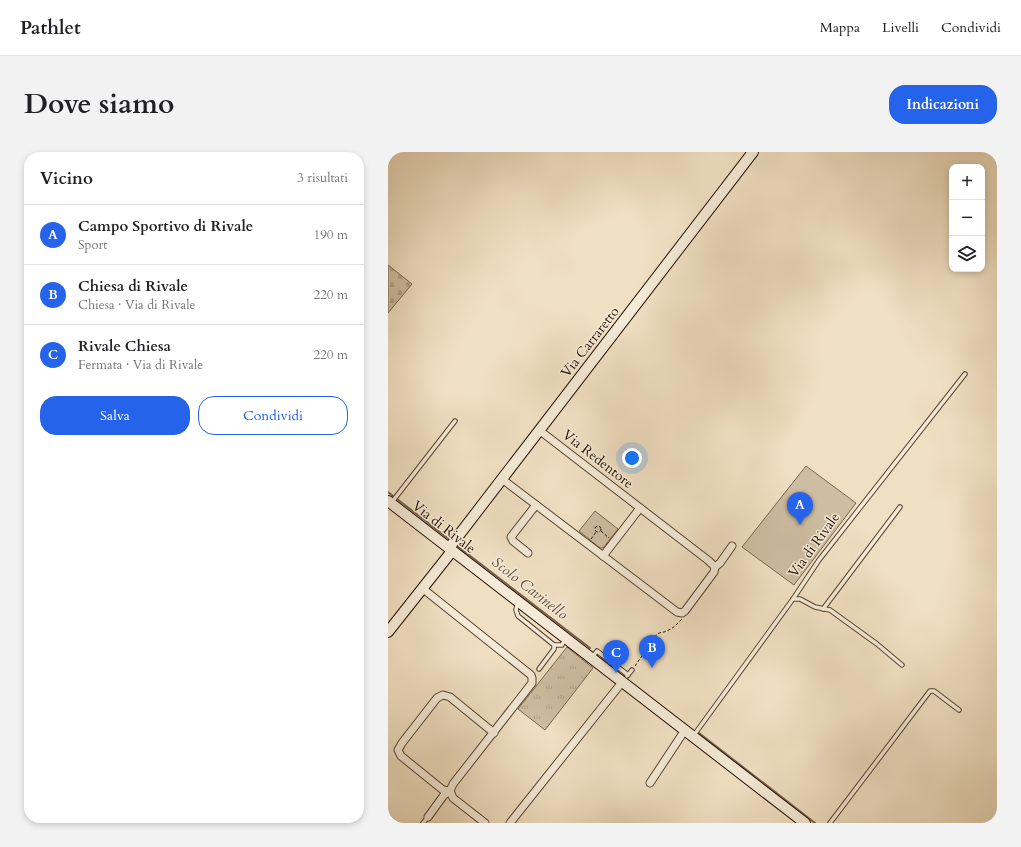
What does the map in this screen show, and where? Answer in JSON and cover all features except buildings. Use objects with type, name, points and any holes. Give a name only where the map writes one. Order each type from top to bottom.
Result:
[{"type":"street","name":"Via Carraretto","points":[[388,632],[539,430],[753,152]]},
{"type":"street","name":"Via Redentore","points":[[539,430],[715,567]]},
{"type":"street","points":[[502,479],[673,610],[680,613],[684,612],[714,572],[715,567],[720,563],[732,546]]},
{"type":"street","name":"Via di Rivale","points":[[392,500],[450,549],[565,641],[625,678],[689,733],[805,823]]},
{"type":"street","points":[[528,553],[511,537],[536,505]]},
{"type":"street","points":[[603,556],[640,508]]},
{"type":"street","points":[[422,588],[531,675],[532,678],[532,683],[453,784],[450,791],[444,795],[426,820]]},
{"type":"street","points":[[510,823],[625,678]]},
{"type":"street","points":[[450,791],[443,790],[401,756],[398,750],[402,743],[437,698],[443,695],[450,697],[494,732]]},
{"type":"street","points":[[650,783],[689,733]]},
{"type":"street","points":[[450,791],[453,798],[485,823]]},
{"type":"lane","name":"Via di Rivale","points":[[689,733],[793,599],[819,560],[965,374]]},
{"type":"lane","points":[[392,500],[455,421]]},
{"type":"lane","points":[[823,609],[900,507]]},
{"type":"lane","points":[[793,599],[800,598],[815,607],[830,610],[840,616],[902,665]]},
{"type":"lane","points":[[518,602],[516,607],[518,616],[554,645],[562,645],[565,641]]},
{"type":"lane","points":[[539,669],[554,649],[554,645]]},
{"type":"lane","points":[[625,678],[632,670]]},
{"type":"lane","points":[[830,823],[930,691],[934,691],[959,710]]},
{"type":"path","points":[[590,541],[596,532],[595,528],[598,526],[601,528],[600,531],[611,540]]},
{"type":"path","points":[[596,532],[600,531]]},
{"type":"path","points":[[632,670],[657,634],[674,627]]},
{"type":"green space","points":[[388,265],[412,284],[388,313]]},
{"type":"green space","points":[[806,466],[856,503],[794,585],[742,547]]},
{"type":"green space","points":[[595,511],[618,529],[603,548],[600,548],[579,531]]},
{"type":"green space","points":[[567,647],[593,668],[545,730],[518,709]]},
{"type":"waterway","name":"Scolo Cavinello","points":[[388,492],[450,540]]},
{"type":"waterway","name":"Scolo Cavinello","points":[[456,545],[590,648]]},
{"type":"waterway","name":"Scolo Cavinello","points":[[699,733],[815,823]]},
{"type":"place","name":"Campo Sportivo di Rivale","points":[[800,525]]},
{"type":"place","name":"Chiesa di Rivale","points":[[652,668]]},
{"type":"place","name":"Rivale Chiesa","points":[[616,673]]}]
